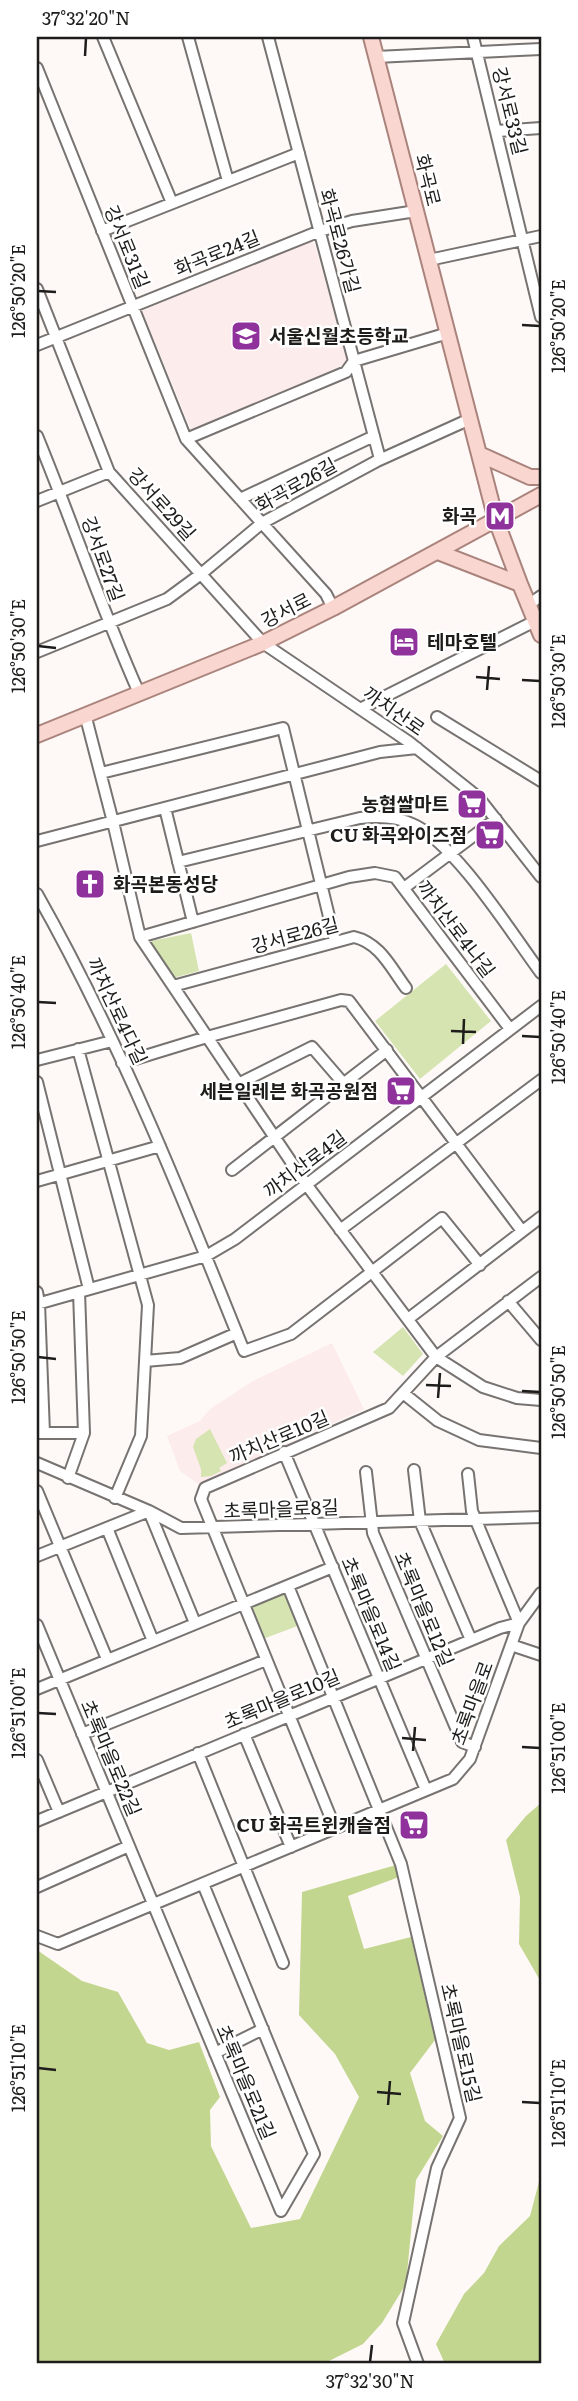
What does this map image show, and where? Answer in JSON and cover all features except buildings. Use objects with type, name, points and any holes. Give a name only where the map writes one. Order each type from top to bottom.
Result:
[{"type":"main road","name":"화곡로","points":[[371,37],[496,520],[541,635]]},
{"type":"main road","points":[[479,454],[530,477],[541,477]]},
{"type":"main road","name":"강서로","points":[[37,735],[263,643],[541,495]]},
{"type":"main road","points":[[438,552],[520,584]]},
{"type":"street","points":[[103,37],[172,203]]},
{"type":"street","points":[[188,37],[228,181]]},
{"type":"street","name":"화곡로26가길","points":[[268,37],[380,459]]},
{"type":"street","name":"강서로33길","points":[[473,37],[541,317]]},
{"type":"street","points":[[376,57],[541,49]]},
{"type":"street","name":"강서로31길","points":[[37,68],[186,439],[326,594],[333,608]]},
{"type":"street","points":[[497,131],[541,128]]},
{"type":"street","points":[[102,231],[299,153]]},
{"type":"street","name":"화곡로24길","points":[[37,345],[320,231],[352,221],[416,211]]},
{"type":"street","points":[[429,260],[541,236]]},
{"type":"street","name":"강서로29길","points":[[37,289],[109,472],[263,643]]},
{"type":"street","points":[[186,439],[346,372],[354,361],[447,333]]},
{"type":"street","name":"화곡로26길","points":[[37,652],[167,599],[201,575],[262,523],[380,459],[470,419]]},
{"type":"street","name":"강서로27길","points":[[37,436],[108,623],[139,693]]},
{"type":"street","points":[[240,499],[374,436]]},
{"type":"street","points":[[37,501],[109,472]]},
{"type":"street","points":[[528,605],[541,596]]},
{"type":"street","points":[[360,709],[535,621]]},
{"type":"street","name":"까치산로","points":[[263,643],[417,748],[479,798],[541,877]]},
{"type":"street","points":[[85,714],[140,937],[306,1184],[436,1357],[483,1387],[517,1398],[541,1400]]},
{"type":"street","points":[[437,717],[541,781]]},
{"type":"street","points":[[101,773],[284,728],[335,941]]},
{"type":"street","points":[[37,842],[380,752],[417,748]]},
{"type":"street","points":[[165,808],[193,922]]},
{"type":"street","points":[[178,862],[307,833],[360,818],[380,816],[412,824],[450,852],[541,973]]},
{"type":"street","points":[[404,888],[496,819]]},
{"type":"street","name":"까치산로4나길","points":[[140,937],[320,885],[375,873],[395,877],[510,1029]]},
{"type":"street","name":"까치산로4다길","points":[[37,894],[77,964],[160,1146],[206,1256]]},
{"type":"street","name":"강서로26길","points":[[173,986],[355,937],[376,947],[406,988]]},
{"type":"street","points":[[122,1063],[341,1000],[349,1001],[522,1231]]},
{"type":"street","name":"까치산로4길","points":[[84,1433],[40,1433],[38,1300],[84,1291],[206,1256],[234,1239],[541,1006]]},
{"type":"street","points":[[37,1060],[112,1041]]},
{"type":"street","points":[[238,1084],[312,1046],[344,1084]]},
{"type":"street","points":[[78,1049],[148,1305],[141,1436],[115,1498]]},
{"type":"street","points":[[232,1170],[387,1050]]},
{"type":"street","points":[[340,1230],[541,1080]]},
{"type":"street","points":[[37,1082],[61,1174],[84,1291],[84,1433],[68,1478]]},
{"type":"street","points":[[37,1181],[160,1146]]},
{"type":"street","points":[[408,1319],[541,1217]]},
{"type":"street","points":[[206,1256],[244,1351],[291,1334],[442,1218],[480,1265]]},
{"type":"street","name":"까치산로10길","points":[[335,1828],[201,1499],[205,1488],[389,1408],[436,1357],[541,1277]]},
{"type":"street","points":[[508,1301],[541,1340]]},
{"type":"street","points":[[145,1361],[180,1358],[237,1333]]},
{"type":"street","points":[[403,1393],[438,1421],[479,1440],[541,1448]]},
{"type":"street","name":"초록마을로14길","points":[[284,1452],[426,1790]]},
{"type":"street","name":"초록마을로8길","points":[[37,1463],[149,1511],[181,1528],[541,1517]]},
{"type":"street","points":[[414,1470],[420,1521],[471,1640]]},
{"type":"street","name":"초록마을로12길","points":[[366,1472],[373,1533],[462,1742],[475,1747]]},
{"type":"street","points":[[468,1474],[472,1511],[519,1623]]},
{"type":"street","points":[[37,1491],[107,1659]]},
{"type":"street","points":[[37,1556],[149,1511],[195,1623]]},
{"type":"street","points":[[107,1528],[153,1641]]},
{"type":"street","points":[[37,1689],[333,1567]]},
{"type":"street","name":"초록마을로15길","points":[[288,1586],[401,1864],[460,2118],[437,2168],[403,2323],[418,2364]]},
{"type":"street","name":"초록마을로","points":[[37,1936],[58,1944],[453,1779],[470,1759],[519,1623],[541,1593]]},
{"type":"street","name":"초록마을로10길","points":[[37,1821],[379,1677],[500,1628],[519,1623]]},
{"type":"street","name":"초록마을로22길","points":[[37,1625],[154,1904]]},
{"type":"street","points":[[511,1645],[541,1656]]},
{"type":"street","points":[[82,1734],[267,1660]]},
{"type":"street","points":[[244,1734],[291,1847]]},
{"type":"street","points":[[198,1753],[283,1963]]},
{"type":"street","points":[[37,1760],[59,1812]]},
{"type":"street","points":[[37,1887],[129,1846]]},
{"type":"street","points":[[203,1884],[262,2029],[215,2053]]},
{"type":"street","name":"초록마을로21길","points":[[154,1904],[281,2211],[314,2154],[262,2029]]},
{"type":"shaded area","name":"서울신월초등학교","points":[[310,240],[315,245],[348,363],[192,432],[141,308]]},
{"type":"shaded area","points":[[332,1343],[364,1409],[200,1485],[180,1471],[167,1436],[200,1421],[210,1409],[253,1381]]},
{"type":"green space","points":[[191,933],[199,971],[173,978],[151,941]]},
{"type":"green space","points":[[446,964],[491,1021],[420,1079],[375,1021]]},
{"type":"green space","points":[[403,1327],[423,1354],[403,1376],[373,1352]]},
{"type":"green space","points":[[210,1429],[227,1463],[219,1468],[221,1471],[201,1477],[193,1447],[196,1439]]},
{"type":"green space","points":[[287,1593],[300,1625],[263,1639],[251,1607]]},
{"type":"green space","points":[[541,1803],[541,1982],[519,1944],[520,1897],[506,1840]]},
{"type":"green space","points":[[396,1865],[399,1877],[348,1896],[364,1949],[411,1937],[435,2040],[410,2073],[425,2121],[443,2136],[416,2180],[406,2284],[382,2323],[363,2344],[323,2364],[37,2364],[37,1950],[82,1981],[118,1992],[147,2043],[169,2050],[199,2042],[220,2097],[210,2110],[211,2146],[251,2228],[300,2219],[359,2097],[335,2054],[299,2015],[302,1892]]},
{"type":"green space","points":[[541,2174],[541,2364],[445,2364],[436,2344],[464,2294],[484,2273],[499,2246],[530,2216]]},
{"type":"place","name":"서울신월초등학교","points":[[246,336]]},
{"type":"place","name":"화곡","points":[[500,516]]},
{"type":"place","name":"테마호텔","points":[[404,642]]},
{"type":"place","name":"농협쌀마트","points":[[472,804]]},
{"type":"place","name":"CU 화곡와이즈점","points":[[490,835]]},
{"type":"place","name":"화곡본동성당","points":[[90,884]]},
{"type":"place","name":"세븐일레븐 화곡공원점","points":[[401,1091]]},
{"type":"place","name":"CU 화곡트윈캐슬점","points":[[414,1825]]}]
